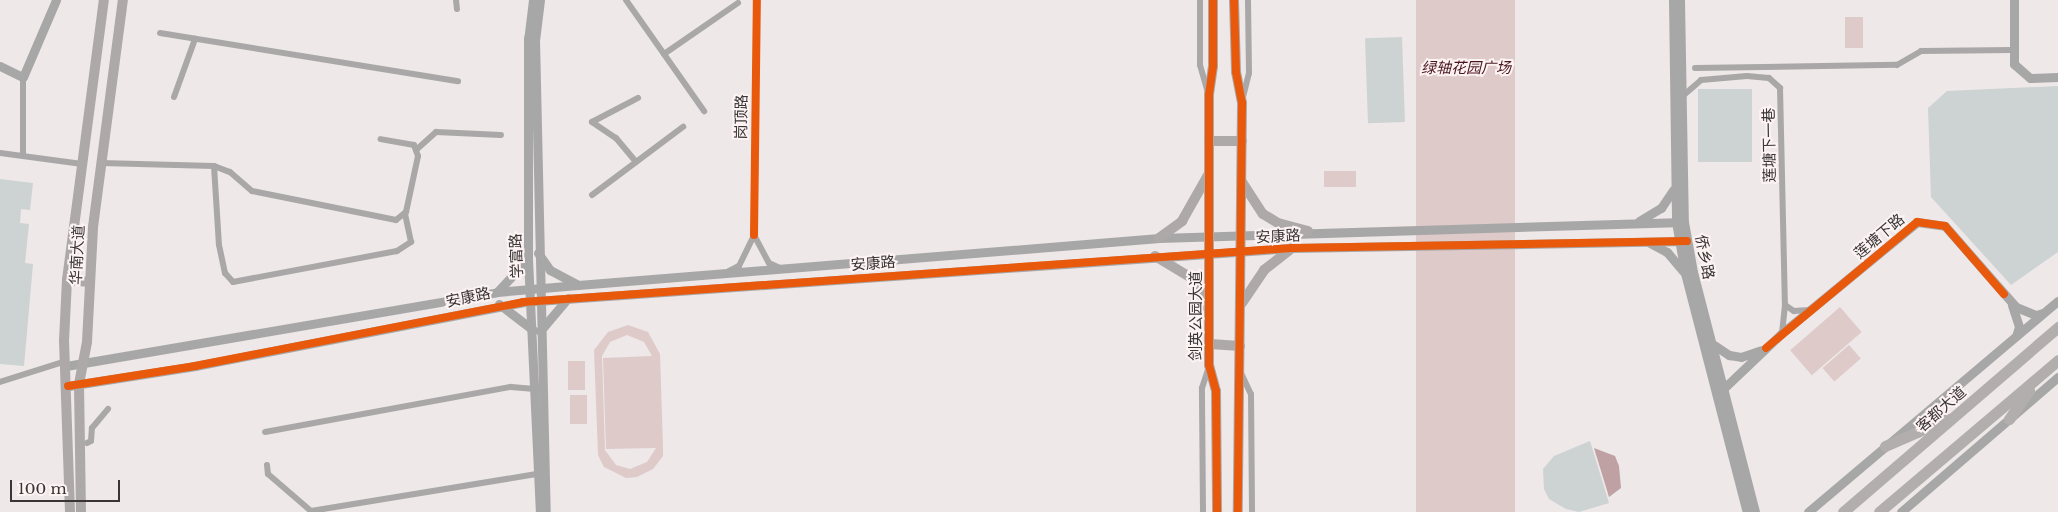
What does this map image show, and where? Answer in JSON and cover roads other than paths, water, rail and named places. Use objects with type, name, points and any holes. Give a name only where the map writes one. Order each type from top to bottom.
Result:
[{"type":"highway","name":"客都大道","points":[[1843,512],[2058,327]]},
{"type":"highway","points":[[1879,512],[2058,360]]},
{"type":"highway","points":[[2008,419],[2037,378]]},
{"type":"highway","points":[[1885,446],[1958,415]]},
{"type":"main road","name":"华南大道","points":[[81,512],[74,385],[66,363],[67,280],[104,0]]},
{"type":"main road","name":"华南大道","points":[[70,512],[74,385],[83,364],[101,163],[123,0]]},
{"type":"main road","name":"剑英公园大道","points":[[1213,0],[1213,66],[1209,95],[1210,365],[1216,392],[1217,512]]},
{"type":"main road","points":[[1234,0],[1236,72],[1242,104],[1238,512]]},
{"type":"main road","points":[[1209,141],[1242,141]]},
{"type":"main road","points":[[1159,238],[1190,211],[1210,172]]},
{"type":"main road","points":[[1242,182],[1263,214],[1278,223],[1308,231]]},
{"type":"main road","points":[[1241,304],[1264,270],[1292,248]]},
{"type":"main road","points":[[1155,256],[1194,280],[1210,312]]},
{"type":"main road","points":[[67,280],[90,282]]},
{"type":"main road","points":[[1210,344],[1240,346]]},
{"type":"street","points":[[23,155],[23,77],[56,0]]},
{"type":"street","points":[[456,0],[457,8]]},
{"type":"street","name":"学富路","points":[[533,0],[528,38],[528,259],[539,300],[536,389],[540,512]]},
{"type":"street","name":"学富路","points":[[540,0],[535,39],[537,253],[535,289],[546,512]]},
{"type":"street","points":[[626,0],[704,111]]},
{"type":"street","name":"岗顶路","points":[[754,235],[756,0]]},
{"type":"street","points":[[1200,0],[1200,65],[1209,95]]},
{"type":"street","points":[[1242,104],[1249,74],[1248,0]]},
{"type":"street","name":"侨乡路","points":[[1673,0],[1673,189],[1683,241],[1685,273],[1747,512]]},
{"type":"street","name":"侨乡路","points":[[1680,0],[1680,222]]},
{"type":"street","points":[[2014,0],[2012,50],[2014,64],[2030,78],[2058,77]]},
{"type":"street","points":[[664,54],[738,3]]},
{"type":"street","points":[[160,33],[458,81]]},
{"type":"street","points":[[174,97],[195,38]]},
{"type":"street","points":[[1694,68],[1897,65],[1922,51],[2012,50]]},
{"type":"street","points":[[0,66],[23,77]]},
{"type":"street","name":"莲塘下一巷","points":[[1686,94],[1701,80],[1747,76],[1769,78],[1780,88],[1785,305],[1782,333]]},
{"type":"street","points":[[636,162],[616,138],[592,122],[638,98]]},
{"type":"street","points":[[592,195],[682,127]]},
{"type":"street","points":[[214,166],[219,245],[225,273],[233,282],[397,251],[411,242],[405,214],[416,150],[436,132],[501,135]]},
{"type":"street","points":[[381,139],[414,146],[416,150]]},
{"type":"street","points":[[0,153],[82,164]]},
{"type":"street","points":[[101,163],[214,166],[230,172],[252,191],[396,220],[405,214]]},
{"type":"street","points":[[1635,223],[1661,208],[1673,189]]},
{"type":"street","name":"莲塘下路","points":[[1723,388],[1782,333],[1815,309],[1907,230],[1926,221],[1945,226],[2004,294]]},
{"type":"street","name":"安康路","points":[[66,363],[83,364],[497,292],[611,282],[1159,238],[1308,231],[1680,222]]},
{"type":"street","points":[[1624,223],[1624,242]]},
{"type":"street","points":[[754,235],[769,263],[782,268]]},
{"type":"street","points":[[726,273],[739,266],[754,235]]},
{"type":"street","points":[[1645,241],[1667,252],[1685,273]]},
{"type":"street","name":"侨乡路","points":[[1683,241],[1755,512]]},
{"type":"street","name":"安康路","points":[[74,385],[195,366],[498,304],[539,300],[1292,248],[1683,241]]},
{"type":"street","points":[[537,253],[550,270],[578,285]]},
{"type":"street","points":[[497,292],[528,259]]},
{"type":"street","points":[[611,282],[611,295]]},
{"type":"street","points":[[2004,294],[2026,312],[2043,313]]},
{"type":"street","points":[[2004,294],[2017,315],[2016,336]]},
{"type":"street","points":[[498,304],[537,331],[568,298]]},
{"type":"street","points":[[1808,512],[2058,301]]},
{"type":"street","points":[[1785,305],[1794,311],[1815,309]]},
{"type":"street","points":[[1711,343],[1729,355],[1740,356],[1766,348]]},
{"type":"street","points":[[0,382],[66,363]]},
{"type":"street","points":[[1203,512],[1202,388],[1210,365]]},
{"type":"street","points":[[1240,370],[1251,394],[1252,512]]},
{"type":"street","points":[[1902,512],[2058,377]]},
{"type":"street","points":[[265,432],[510,387],[536,389]]},
{"type":"street","points":[[87,442],[91,441],[92,428],[108,409]]},
{"type":"street","points":[[267,465],[268,474],[311,511],[538,474]]},
{"type":"park label","name":"绿轴花园广场","points":[[1466,68]]}]
